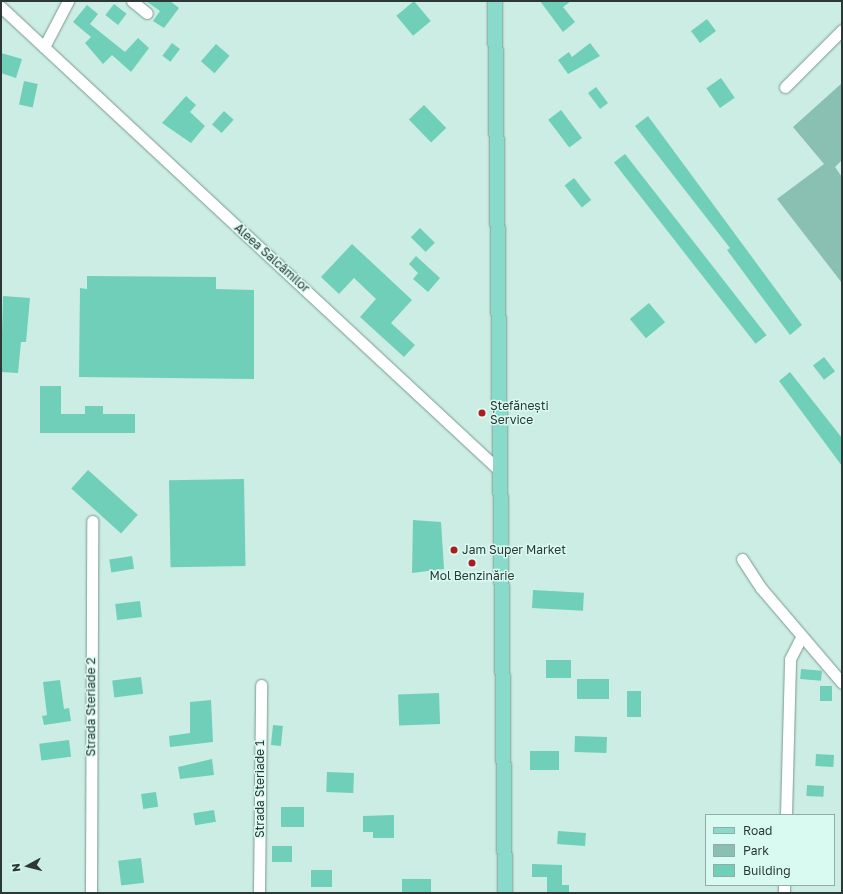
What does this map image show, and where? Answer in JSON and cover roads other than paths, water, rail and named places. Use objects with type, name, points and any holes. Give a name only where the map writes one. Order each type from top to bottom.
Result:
[{"type":"main road","points":[[495,1],[505,893]]},
{"type":"street","points":[[44,46],[68,1]]},
{"type":"street","points":[[132,1],[148,13]]},
{"type":"street","name":"Aleea Salcâmilor","points":[[1,7],[500,471]]},
{"type":"street","points":[[785,88],[842,30]]},
{"type":"street","name":"Strada Steriade 2","points":[[91,893],[92,521]]},
{"type":"street","points":[[742,559],[801,637],[842,683]]},
{"type":"street","points":[[786,814],[790,659],[801,637]]},
{"type":"street","name":"Strada Steriade 1","points":[[259,893],[261,685]]},
{"type":"place","name":"Ștefănești Service","points":[[482,413]]},
{"type":"place","name":"Jam Super Market","points":[[454,550]]},
{"type":"place","name":"Mol Benzinărie","points":[[472,563]]}]
